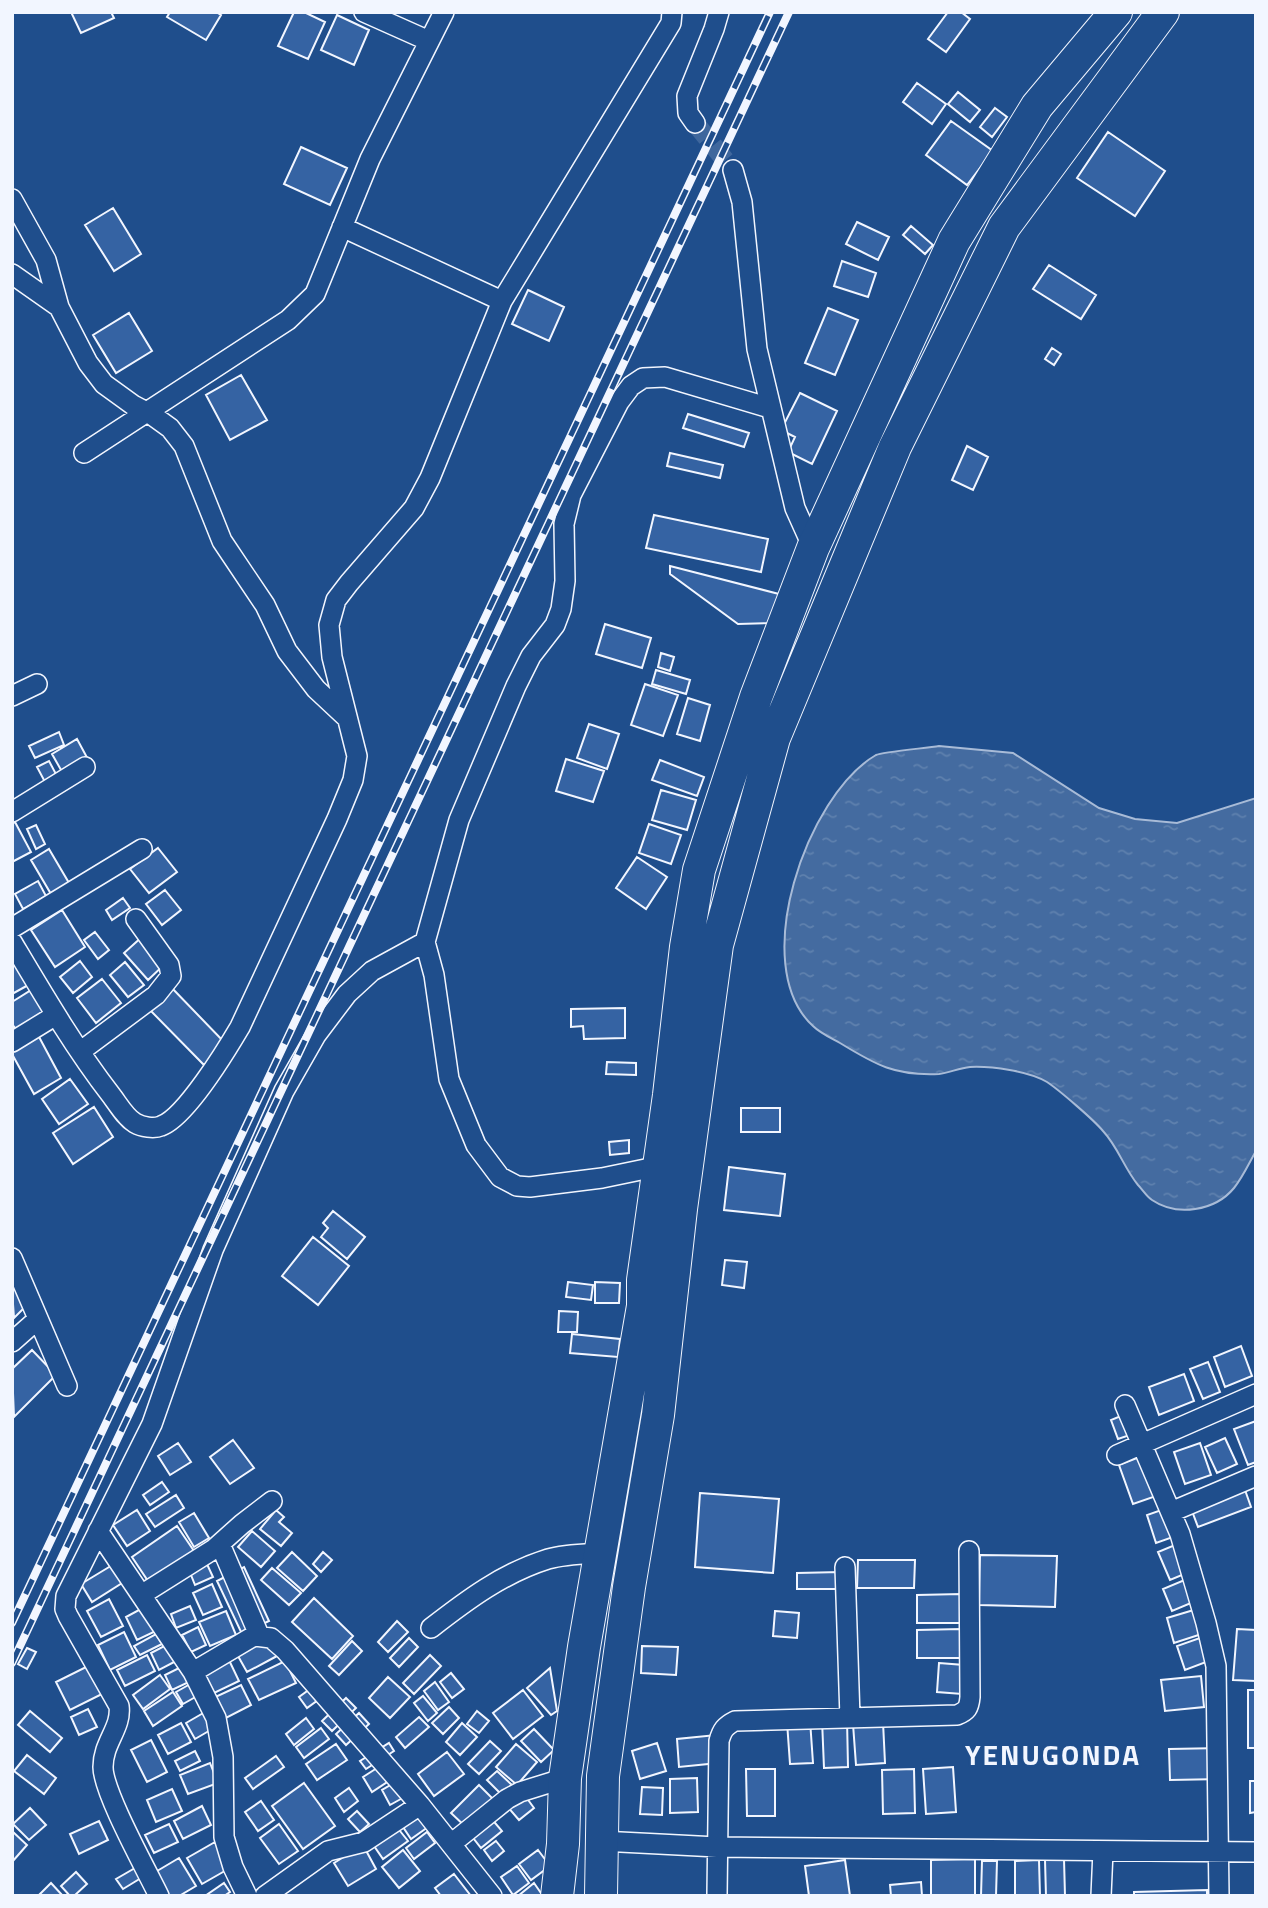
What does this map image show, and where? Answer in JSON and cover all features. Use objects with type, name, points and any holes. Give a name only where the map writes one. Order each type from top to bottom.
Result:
[{"type":"highway","points":[[557,1896],[565,1778],[584,1647],[643,1306],[643,1280],[660,1166],[686,947],[699,870],[756,697],[813,548],[954,241],[1037,106],[1116,12]]},
{"type":"highway","points":[[601,1896],[603,1776],[629,1587],[658,1415],[681,1209],[716,946],[774,738],[895,447],[1004,227],[1163,12]]},
{"type":"street","points":[[364,12],[429,41]]},
{"type":"street","points":[[83,453],[288,320],[315,294],[370,159],[444,12]]},
{"type":"street","points":[[12,942],[96,1075],[135,1123],[148,1127],[162,1126],[176,1116],[221,1059],[240,1027],[353,780],[357,756],[332,657],[329,625],[336,600],[414,508],[430,478],[502,301],[671,23],[672,12]]},
{"type":"street","points":[[695,123],[688,113],[687,96],[719,12]]},
{"type":"street","points":[[733,170],[743,202],[757,349],[795,508],[813,548]]},
{"type":"street","points":[[12,199],[46,260],[59,307],[88,363],[104,384],[170,428],[184,446],[222,541],[265,605],[287,651],[316,689],[348,719]]},
{"type":"street","points":[[342,227],[502,301]]},
{"type":"street","points":[[12,274],[59,307]]},
{"type":"street","points":[[660,1166],[602,1178],[530,1187],[517,1186],[500,1177],[476,1145],[449,1079],[434,975],[425,942],[459,820],[516,686],[531,656],[555,625],[561,609],[565,581],[564,524],[571,495],[619,402],[631,386],[643,378],[665,377],[771,408]]},
{"type":"street","points":[[12,696],[37,684]]},
{"type":"street","points":[[12,812],[85,767]]},
{"type":"street","points":[[12,928],[142,849]]},
{"type":"street","points":[[80,1051],[156,995],[171,976],[169,965],[136,919]]},
{"type":"street","points":[[159,1896],[111,1795],[103,1771],[104,1751],[119,1721],[119,1706],[65,1608],[66,1595],[152,1424],[213,1251],[284,1091],[316,1035],[347,994],[372,971],[425,942]]},
{"type":"street","points":[[12,1042],[56,1015]]},
{"type":"street","points":[[12,1258],[67,1386]]},
{"type":"street","points":[[12,1342],[38,1319]]},
{"type":"street","points":[[1117,1455],[1256,1394]]},
{"type":"street","points":[[1125,1405],[1171,1513],[1193,1577],[1216,1666],[1219,1896]]},
{"type":"street","points":[[1171,1513],[1256,1476]]},
{"type":"street","points":[[141,1595],[220,1544],[272,1501]]},
{"type":"street","points":[[98,1531],[193,1671],[216,1718],[223,1757],[224,1837],[233,1867],[247,1896]]},
{"type":"street","points":[[220,1544],[259,1636]]},
{"type":"street","points":[[717,1896],[721,1731],[735,1721],[957,1715],[969,1708],[969,1550]]},
{"type":"street","points":[[431,1628],[494,1582],[521,1569],[549,1559],[602,1553]]},
{"type":"street","points":[[845,1567],[850,1718]]},
{"type":"street","points":[[193,1671],[259,1636],[271,1638],[285,1650],[420,1805],[492,1896]]},
{"type":"street","points":[[451,1844],[507,1799],[520,1792],[565,1778]]},
{"type":"street","points":[[265,1896],[328,1851],[364,1842],[420,1805]]},
{"type":"street","points":[[601,1841],[718,1847],[1256,1852]]},
{"type":"street","points":[[1101,1896],[1103,1851]]},
{"type":"water","points":[[939,746],[1013,753],[1099,808],[1135,819],[1177,823],[1256,798],[1256,1151],[1234,1188],[1217,1202],[1184,1210],[1173,1209],[1152,1200],[1133,1178],[1099,1126],[1060,1091],[1039,1078],[988,1067],[924,1074],[886,1068],[819,1031],[794,999],[785,964],[786,924],[794,883],[808,843],[828,806],[851,776],[876,755]]},
{"type":"building","points":[[71,12],[111,12],[114,18],[81,33]]},
{"type":"building","points":[[170,12],[216,12],[221,15],[206,40],[167,17]]},
{"type":"building","points":[[294,12],[304,12],[325,22],[308,59],[278,46]]},
{"type":"building","points":[[948,12],[961,12],[970,19],[946,52],[928,39]]},
{"type":"building","points":[[337,15],[369,30],[354,65],[321,50]]},
{"type":"building","points":[[917,83],[946,104],[932,124],[903,102]]},
{"type":"building","points":[[958,92],[980,110],[970,122],[948,104]]},
{"type":"building","points":[[995,108],[1007,117],[992,137],[980,127]]},
{"type":"building","points":[[951,121],[993,151],[967,185],[926,155]]},
{"type":"building","points":[[1108,132],[1165,171],[1135,216],[1077,178]]},
{"type":"building","points":[[301,147],[347,168],[330,205],[284,184]]},
{"type":"building","points":[[113,208],[141,254],[114,271],[85,225]]},
{"type":"building","points":[[857,222],[889,237],[878,260],[846,244]]},
{"type":"building","points":[[911,226],[933,245],[925,254],[903,235]]},
{"type":"building","points":[[842,261],[876,273],[868,297],[834,286]]},
{"type":"building","points":[[1049,265],[1096,295],[1081,319],[1033,289]]},
{"type":"building","points":[[528,290],[564,307],[549,341],[512,324]]},
{"type":"building","points":[[828,308],[858,320],[835,375],[805,363]]},
{"type":"building","points":[[129,313],[152,351],[116,373],[93,335]]},
{"type":"building","points":[[1052,348],[1061,354],[1054,365],[1045,359]]},
{"type":"building","points":[[241,375],[267,420],[230,440],[206,395]]},
{"type":"building","points":[[800,393],[837,411],[812,464],[788,452],[795,437],[781,430]]},
{"type":"building","points":[[688,414],[749,433],[744,447],[683,428]]},
{"type":"building","points":[[967,446],[988,457],[973,490],[952,480]]},
{"type":"building","points":[[670,453],[723,465],[720,478],[667,466]]},
{"type":"building","points":[[654,515],[768,539],[761,572],[646,548]]},
{"type":"building","points":[[670,566],[779,594],[772,623],[738,624],[670,574]]},
{"type":"building","points":[[605,624],[651,638],[642,668],[596,654]]},
{"type":"building","points":[[661,653],[674,657],[670,671],[658,667]]},
{"type":"building","points":[[656,670],[690,680],[686,694],[652,684]]},
{"type":"building","points":[[645,684],[678,695],[663,736],[631,725]]},
{"type":"building","points":[[688,698],[710,705],[700,741],[677,734]]},
{"type":"building","points":[[589,724],[619,734],[607,769],[577,758]]},
{"type":"building","points":[[59,732],[64,745],[35,758],[29,746]]},
{"type":"building","points":[[77,739],[90,763],[65,777],[52,754]]},
{"type":"building","points":[[566,759],[604,771],[593,802],[556,791]]},
{"type":"building","points":[[660,760],[704,777],[697,796],[652,780]]},
{"type":"building","points":[[49,761],[57,776],[45,782],[37,767]]},
{"type":"building","points":[[661,790],[696,800],[687,830],[652,820]]},
{"type":"building","points":[[15,822],[31,852],[12,862],[12,824]]},
{"type":"building","points":[[649,824],[681,835],[671,864],[639,853]]},
{"type":"building","points":[[36,825],[45,844],[36,849],[27,829]]},
{"type":"building","points":[[158,848],[177,872],[149,893],[130,869]]},
{"type":"building","points":[[49,849],[69,883],[51,894],[31,860]]},
{"type":"building","points":[[637,857],[667,877],[646,909],[616,888]]},
{"type":"building","points":[[38,881],[46,896],[23,909],[15,894]]},
{"type":"building","points":[[165,890],[181,910],[162,925],[146,904]]},
{"type":"building","points":[[123,898],[130,908],[112,920],[106,910]]},
{"type":"building","points":[[62,910],[85,947],[55,967],[31,930]]},
{"type":"building","points":[[95,932],[109,950],[98,959],[84,940]]},
{"type":"building","points":[[143,936],[167,962],[148,980],[124,953]]},
{"type":"building","points":[[20,961],[32,983],[12,994],[12,965]]},
{"type":"building","points":[[80,961],[92,977],[73,993],[60,977]]},
{"type":"building","points":[[125,962],[144,985],[128,997],[110,975]]},
{"type":"building","points":[[102,979],[121,1003],[96,1023],[77,998]]},
{"type":"building","points":[[170,986],[226,1044],[204,1065],[148,1008]]},
{"type":"building","points":[[36,987],[49,1008],[16,1029],[12,1024],[12,1002]]},
{"type":"building","points":[[625,1008],[625,1038],[584,1039],[583,1026],[571,1027],[571,1009]]},
{"type":"building","points":[[38,1035],[61,1078],[34,1094],[12,1054],[12,1049]]},
{"type":"building","points":[[607,1062],[636,1063],[636,1075],[606,1074]]},
{"type":"building","points":[[70,1079],[88,1104],[59,1124],[42,1099]]},
{"type":"building","points":[[94,1107],[113,1137],[73,1164],[53,1133]]},
{"type":"building","points":[[741,1108],[780,1108],[780,1132],[741,1132]]},
{"type":"building","points":[[629,1140],[629,1153],[610,1155],[609,1142]]},
{"type":"building","points":[[729,1167],[785,1174],[780,1216],[724,1210]]},
{"type":"building","points":[[333,1211],[365,1237],[347,1259],[321,1237],[328,1228],[323,1223]]},
{"type":"building","points":[[313,1237],[349,1266],[318,1305],[282,1276]]},
{"type":"building","points":[[725,1260],[747,1262],[744,1288],[722,1285]]},
{"type":"building","points":[[568,1282],[593,1285],[591,1300],[566,1297]]},
{"type":"building","points":[[595,1282],[620,1283],[619,1303],[595,1303]]},
{"type":"building","points":[[17,1285],[32,1300],[14,1318],[12,1290]]},
{"type":"building","points":[[559,1311],[578,1312],[577,1332],[558,1332]]},
{"type":"building","points":[[572,1334],[620,1339],[618,1357],[570,1353]]},
{"type":"building","points":[[1241,1346],[1252,1376],[1225,1387],[1214,1357]]},
{"type":"building","points":[[32,1350],[56,1375],[14,1417],[12,1369]]},
{"type":"building","points":[[1208,1362],[1220,1392],[1203,1399],[1190,1369]]},
{"type":"building","points":[[1184,1374],[1194,1401],[1159,1415],[1149,1387]]},
{"type":"building","points":[[1128,1413],[1136,1433],[1118,1439],[1111,1420]]},
{"type":"building","points":[[1256,1421],[1256,1462],[1248,1465],[1234,1429]]},
{"type":"building","points":[[1225,1438],[1237,1464],[1217,1473],[1205,1447]]},
{"type":"building","points":[[233,1440],[254,1468],[230,1484],[210,1457]]},
{"type":"building","points":[[178,1443],[191,1462],[170,1475],[158,1456]]},
{"type":"building","points":[[1200,1443],[1211,1475],[1185,1484],[1174,1452]]},
{"type":"building","points":[[1147,1454],[1162,1494],[1133,1504],[1119,1465]]},
{"type":"building","points":[[162,1482],[169,1492],[150,1505],[143,1495]]},
{"type":"building","points":[[1245,1490],[1251,1507],[1198,1527],[1192,1511]]},
{"type":"building","points":[[700,1493],[779,1499],[773,1573],[695,1567]]},
{"type":"building","points":[[176,1495],[184,1508],[155,1527],[146,1514]]},
{"type":"building","points":[[1167,1508],[1176,1536],[1156,1543],[1147,1515]]},
{"type":"building","points":[[137,1510],[150,1531],[127,1546],[113,1525]]},
{"type":"building","points":[[276,1510],[284,1517],[279,1522],[292,1533],[281,1546],[260,1529]]},
{"type":"building","points":[[194,1513],[209,1538],[194,1547],[179,1522]]},
{"type":"building","points":[[177,1526],[194,1551],[148,1581],[132,1557]]},
{"type":"building","points":[[252,1531],[275,1551],[261,1567],[238,1547]]},
{"type":"building","points":[[1187,1540],[1199,1568],[1170,1580],[1158,1552]]},
{"type":"building","points":[[292,1552],[317,1576],[303,1591],[277,1568]]},
{"type":"building","points":[[323,1552],[332,1560],[321,1572],[313,1564]]},
{"type":"building","points":[[980,1555],[1057,1556],[1055,1607],[979,1605]]},
{"type":"building","points":[[858,1560],[915,1560],[914,1588],[857,1588]]},
{"type":"building","points":[[119,1561],[130,1578],[92,1602],[81,1584]]},
{"type":"building","points":[[206,1562],[213,1577],[195,1585],[189,1570]]},
{"type":"building","points":[[244,1567],[269,1621],[242,1634],[217,1581]]},
{"type":"building","points":[[272,1568],[301,1593],[289,1605],[261,1580]]},
{"type":"building","points":[[841,1572],[841,1589],[797,1589],[797,1573]]},
{"type":"building","points":[[1194,1576],[1203,1598],[1172,1611],[1163,1589]]},
{"type":"building","points":[[212,1584],[222,1607],[203,1615],[193,1593]]},
{"type":"building","points":[[961,1594],[961,1623],[917,1623],[917,1595]]},
{"type":"building","points":[[314,1598],[353,1636],[332,1659],[292,1622]]},
{"type":"building","points":[[109,1599],[123,1626],[101,1637],[87,1611]]},
{"type":"building","points":[[148,1605],[160,1629],[137,1640],[126,1617]]},
{"type":"building","points":[[190,1606],[196,1620],[176,1628],[171,1614]]},
{"type":"building","points":[[1207,1606],[1214,1630],[1174,1643],[1167,1618]]},
{"type":"building","points":[[226,1611],[236,1635],[210,1646],[199,1622]]},
{"type":"building","points":[[775,1611],[799,1613],[797,1638],[773,1636]]},
{"type":"building","points":[[397,1621],[408,1632],[388,1652],[378,1642]]},
{"type":"building","points":[[198,1627],[206,1645],[191,1652],[182,1635]]},
{"type":"building","points":[[961,1629],[961,1658],[917,1658],[917,1630]]},
{"type":"building","points":[[1237,1629],[1256,1630],[1256,1681],[1233,1680]]},
{"type":"building","points":[[124,1632],[136,1657],[110,1670],[98,1645]]},
{"type":"building","points":[[1214,1633],[1222,1656],[1185,1670],[1177,1646]]},
{"type":"building","points":[[156,1634],[162,1644],[140,1655],[134,1646]]},
{"type":"building","points":[[409,1638],[418,1647],[399,1667],[390,1658]]},
{"type":"building","points":[[267,1639],[277,1656],[247,1672],[238,1656]]},
{"type":"building","points":[[352,1641],[362,1651],[339,1675],[329,1666]]},
{"type":"building","points":[[170,1643],[178,1660],[159,1670],[151,1653]]},
{"type":"building","points":[[642,1646],[678,1647],[676,1675],[641,1673]]},
{"type":"building","points":[[27,1648],[36,1652],[27,1669],[18,1664]]},
{"type":"building","points":[[147,1655],[155,1671],[125,1686],[117,1670]]},
{"type":"building","points":[[430,1655],[441,1666],[414,1694],[403,1683]]},
{"type":"building","points":[[228,1658],[239,1681],[212,1694],[201,1672]]},
{"type":"building","points":[[98,1661],[112,1689],[70,1710],[56,1682]]},
{"type":"building","points":[[285,1661],[296,1683],[259,1700],[248,1679]]},
{"type":"building","points":[[939,1663],[964,1665],[962,1694],[937,1692]]},
{"type":"building","points":[[183,1666],[191,1681],[172,1690],[165,1675]]},
{"type":"building","points":[[550,1668],[557,1711],[551,1715],[527,1688]]},
{"type":"building","points":[[451,1673],[464,1689],[452,1698],[440,1682]]},
{"type":"building","points":[[160,1675],[170,1689],[143,1709],[133,1695]]},
{"type":"building","points":[[1201,1676],[1204,1707],[1165,1711],[1161,1680]]},
{"type":"building","points":[[388,1677],[410,1697],[390,1718],[369,1698]]},
{"type":"building","points":[[321,1681],[329,1692],[307,1708],[299,1697]]},
{"type":"building","points":[[435,1682],[449,1702],[438,1710],[424,1691]]},
{"type":"building","points":[[192,1683],[199,1695],[183,1704],[176,1692]]},
{"type":"building","points":[[241,1685],[251,1705],[222,1720],[211,1699]]},
{"type":"building","points":[[523,1690],[543,1716],[513,1739],[493,1713]]},
{"type":"building","points":[[1248,1690],[1256,1690],[1256,1748],[1248,1748]]},
{"type":"building","points":[[173,1692],[182,1706],[153,1726],[144,1711]]},
{"type":"building","points":[[423,1696],[437,1713],[428,1721],[414,1703]]},
{"type":"building","points":[[346,1698],[356,1708],[332,1731],[322,1721]]},
{"type":"building","points":[[449,1707],[459,1718],[443,1734],[432,1723]]},
{"type":"building","points":[[88,1709],[97,1727],[79,1735],[71,1717]]},
{"type":"building","points":[[30,1711],[62,1738],[50,1752],[18,1725]]},
{"type":"building","points":[[477,1711],[489,1721],[479,1733],[467,1724]]},
{"type":"building","points":[[205,1712],[214,1728],[195,1739],[186,1723]]},
{"type":"building","points":[[359,1713],[369,1724],[346,1745],[336,1734]]},
{"type":"building","points":[[419,1717],[429,1727],[405,1748],[396,1737]]},
{"type":"building","points":[[306,1718],[314,1729],[294,1745],[286,1734]]},
{"type":"building","points":[[847,1719],[848,1767],[824,1768],[822,1720]]},
{"type":"building","points":[[810,1720],[813,1763],[790,1764],[787,1722]]},
{"type":"building","points":[[883,1722],[885,1763],[856,1765],[853,1724]]},
{"type":"building","points":[[181,1723],[191,1742],[168,1754],[158,1735]]},
{"type":"building","points":[[462,1723],[477,1737],[460,1755],[446,1742]]},
{"type":"building","points":[[321,1728],[329,1739],[304,1758],[296,1747]]},
{"type":"building","points":[[534,1729],[554,1750],[541,1762],[521,1741]]},
{"type":"building","points":[[716,1735],[718,1763],[679,1767],[677,1739]]},
{"type":"building","points":[[151,1740],[167,1772],[147,1782],[131,1750]]},
{"type":"building","points":[[490,1741],[501,1751],[479,1774],[468,1764]]},
{"type":"building","points":[[389,1743],[394,1751],[366,1769],[360,1761]]},
{"type":"building","points":[[657,1743],[666,1771],[640,1779],[632,1751]]},
{"type":"building","points":[[336,1744],[347,1760],[317,1780],[306,1764]]},
{"type":"building","points":[[516,1744],[537,1762],[517,1785],[496,1767]]},
{"type":"building","points":[[1222,1748],[1222,1779],[1170,1780],[1169,1749]]},
{"type":"building","points":[[195,1751],[200,1761],[180,1771],[175,1761]]},
{"type":"building","points":[[447,1752],[464,1774],[434,1796],[418,1774]]},
{"type":"building","points":[[27,1755],[56,1778],[44,1794],[14,1771]]},
{"type":"building","points":[[276,1756],[284,1767],[253,1789],[245,1778]]},
{"type":"building","points":[[391,1759],[401,1773],[372,1792],[363,1777]]},
{"type":"building","points":[[210,1763],[218,1783],[188,1794],[180,1775]]},
{"type":"building","points":[[953,1767],[956,1812],[926,1814],[923,1769]]},
{"type":"building","points":[[746,1769],[775,1769],[775,1816],[747,1816]]},
{"type":"building","points":[[914,1769],[915,1813],[883,1814],[882,1770]]},
{"type":"building","points":[[497,1771],[512,1785],[502,1795],[487,1780]]},
{"type":"building","points":[[697,1778],[698,1812],[670,1813],[670,1779]]},
{"type":"building","points":[[399,1780],[408,1795],[390,1805],[382,1790]]},
{"type":"building","points":[[1250,1781],[1256,1781],[1256,1812],[1250,1813]]},
{"type":"building","points":[[304,1783],[335,1826],[303,1849],[272,1806]]},
{"type":"building","points":[[479,1785],[495,1801],[468,1829],[451,1813]]},
{"type":"building","points":[[642,1787],[663,1788],[662,1815],[640,1814]]},
{"type":"building","points":[[349,1788],[358,1801],[344,1812],[335,1798]]},
{"type":"building","points":[[172,1789],[182,1811],[156,1822],[147,1800]]},
{"type":"building","points":[[523,1793],[534,1808],[519,1820],[507,1806]]},
{"type":"building","points":[[261,1801],[274,1820],[258,1831],[245,1812]]},
{"type":"building","points":[[202,1806],[211,1825],[183,1839],[174,1821]]},
{"type":"building","points":[[30,1808],[46,1825],[29,1840],[13,1824]]},
{"type":"building","points":[[357,1811],[369,1824],[360,1832],[348,1819]]},
{"type":"building","points":[[420,1815],[428,1827],[411,1839],[403,1827]]},
{"type":"building","points":[[490,1817],[502,1831],[481,1848],[470,1834]]},
{"type":"building","points":[[99,1821],[108,1840],[79,1854],[70,1834]]},
{"type":"building","points":[[169,1824],[178,1842],[154,1853],[145,1835]]},
{"type":"building","points":[[279,1824],[298,1851],[279,1864],[260,1838]]},
{"type":"building","points":[[396,1826],[408,1841],[383,1859],[372,1843]]},
{"type":"building","points":[[12,1831],[27,1845],[12,1862]]},
{"type":"building","points":[[427,1832],[435,1843],[414,1859],[406,1848]]},
{"type":"building","points":[[496,1841],[504,1851],[492,1861],[484,1850]]},
{"type":"building","points":[[215,1842],[230,1868],[202,1884],[187,1858]]},
{"type":"building","points":[[363,1845],[376,1869],[348,1886],[334,1863]]},
{"type":"building","points":[[403,1850],[420,1871],[399,1888],[382,1867]]},
{"type":"building","points":[[538,1850],[550,1866],[531,1880],[519,1864]]},
{"type":"building","points":[[179,1858],[196,1886],[179,1896],[164,1896],[152,1874]]},
{"type":"building","points":[[975,1859],[975,1896],[931,1896],[931,1860]]},
{"type":"building","points":[[1064,1859],[1065,1896],[1046,1896],[1045,1860]]},
{"type":"building","points":[[845,1860],[850,1896],[809,1896],[805,1866]]},
{"type":"building","points":[[1039,1860],[1040,1896],[1015,1896],[1015,1861]]},
{"type":"building","points":[[982,1861],[997,1861],[996,1896],[981,1896]]},
{"type":"building","points":[[517,1866],[529,1883],[513,1895],[501,1877]]},
{"type":"building","points":[[135,1868],[141,1878],[123,1889],[116,1879]]},
{"type":"building","points":[[76,1872],[87,1884],[74,1896],[70,1896],[61,1886]]},
{"type":"building","points":[[454,1874],[471,1896],[441,1896],[435,1888]]},
{"type":"building","points":[[921,1882],[922,1896],[891,1896],[890,1885]]},
{"type":"building","points":[[51,1883],[63,1896],[39,1896],[39,1895]]},
{"type":"building","points":[[224,1883],[230,1892],[224,1896],[205,1896]]},
{"type":"building","points":[[534,1883],[543,1896],[518,1896]]},
{"type":"building","points":[[1207,1890],[1207,1896],[1134,1896],[1134,1892]]},
{"type":"tunnel","points":[[695,123],[733,170]]},
{"type":"railway","points":[[12,1623],[770,12]]},
{"type":"railway","points":[[12,1663],[789,12]]},
{"type":"district","name":"YENUGONDA","points":[[1053,1754]]}]
